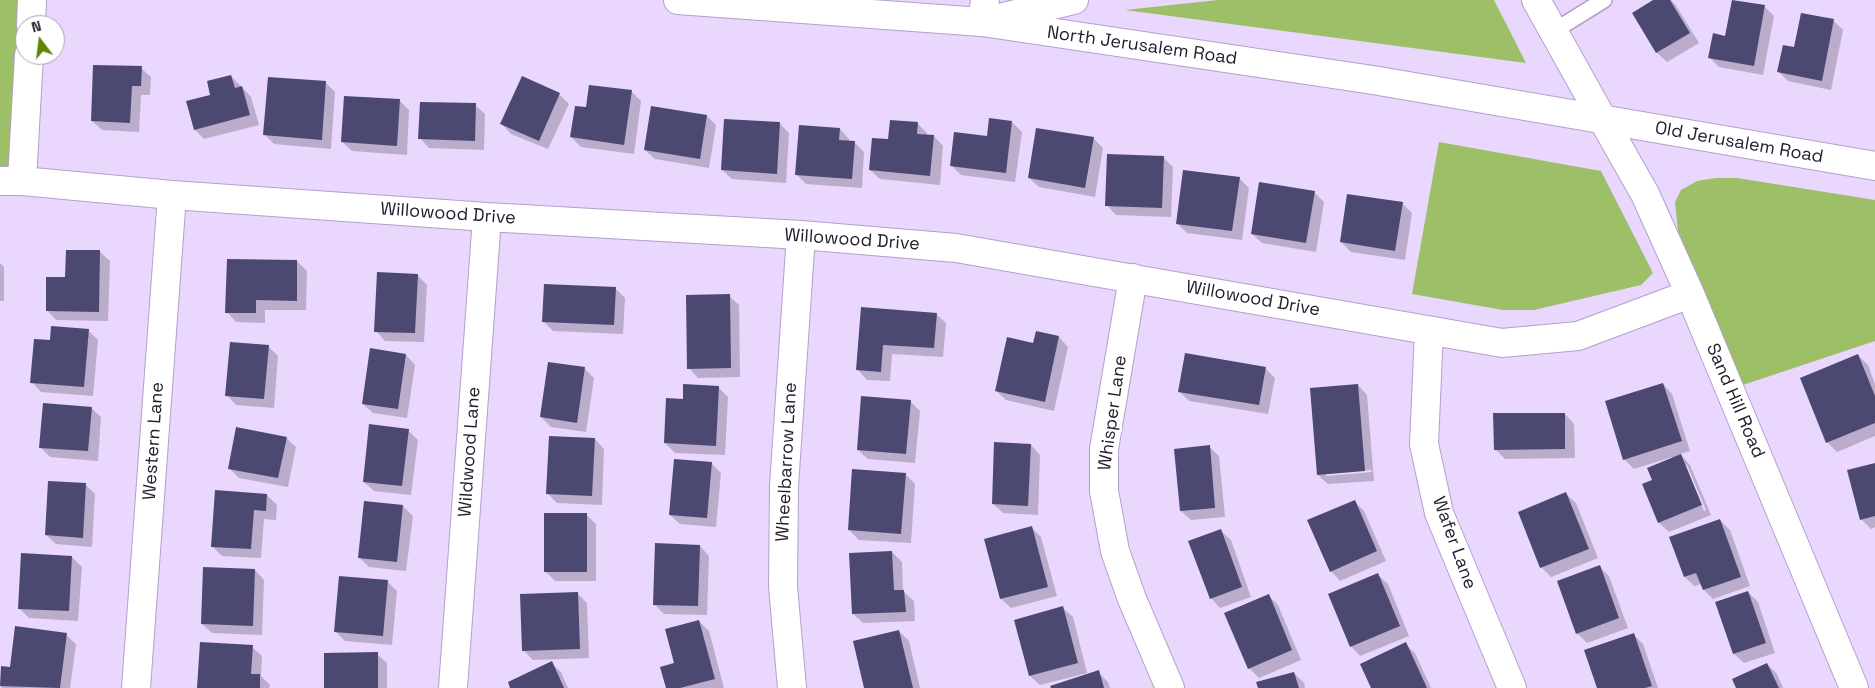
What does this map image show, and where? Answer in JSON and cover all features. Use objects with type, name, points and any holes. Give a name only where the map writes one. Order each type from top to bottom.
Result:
[{"type":"street","points":[[31,15],[32,0]]},
{"type":"street","name":"North Jerusalem Road","points":[[678,0],[984,11],[1603,120]]},
{"type":"street","points":[[984,11],[1074,0]]},
{"type":"street","name":"Sand Hill Road","points":[[1543,3],[1554,31],[1645,194],[1690,294],[1854,688]]},
{"type":"street","points":[[11,181],[28,65]]},
{"type":"street","name":"Old Jerusalem Road","points":[[1603,120],[1875,166]]},
{"type":"street","name":"Willowood Drive","points":[[11,181],[172,195],[486,217],[801,235],[956,248],[1502,343],[1578,336],[1690,294]]},
{"type":"street","name":"Western Lane","points":[[136,688],[172,195]]},
{"type":"street","name":"Wildwood Lane","points":[[453,688],[486,217]]},
{"type":"street","name":"Wheelbarrow Lane","points":[[792,688],[783,586],[784,486],[801,235]]},
{"type":"street","name":"Whisper Lane","points":[[1134,278],[1104,449],[1104,491],[1116,551],[1132,599],[1170,688]]},
{"type":"street","name":"Wafer Lane","points":[[1429,331],[1424,444],[1439,513],[1512,688]]},
{"type":"lane","points":[[1554,31],[1604,0]]},
{"type":"green space","points":[[0,0],[31,0],[27,15],[15,15],[15,65],[24,65],[23,178],[0,180]]},
{"type":"green space","points":[[1218,0],[1494,0],[1526,63],[1125,10]]},
{"type":"green space","points":[[1439,142],[1601,171],[1653,273],[1641,285],[1534,310],[1503,310],[1412,294]]},
{"type":"green space","points":[[1716,178],[1737,178],[1875,200],[1875,341],[1743,385],[1678,231],[1675,202],[1681,190],[1697,181]]},
{"type":"building","points":[[1653,0],[1670,0],[1690,33],[1656,53],[1632,13]]},
{"type":"building","points":[[1732,0],[1765,5],[1754,66],[1708,58],[1713,33],[1725,36]]},
{"type":"building","points":[[1801,13],[1834,19],[1822,81],[1777,72],[1783,45],[1794,47]]},
{"type":"building","points":[[93,65],[142,66],[141,86],[132,86],[130,123],[91,121]]},
{"type":"building","points":[[231,75],[235,88],[242,86],[250,115],[194,130],[186,101],[210,95],[207,81]]},
{"type":"building","points":[[522,76],[560,93],[539,141],[500,124]]},
{"type":"building","points":[[268,77],[326,81],[322,140],[263,135]]},
{"type":"building","points":[[589,85],[632,90],[624,145],[570,137],[575,106],[586,107]]},
{"type":"building","points":[[344,96],[400,99],[397,146],[341,142]]},
{"type":"building","points":[[420,102],[476,103],[475,141],[418,139]]},
{"type":"building","points":[[651,106],[707,115],[700,159],[644,150]]},
{"type":"building","points":[[989,118],[1012,121],[1006,173],[950,166],[954,132],[987,136]]},
{"type":"building","points":[[724,119],[780,122],[777,174],[721,170]]},
{"type":"building","points":[[890,120],[918,122],[917,134],[934,135],[930,176],[869,170],[872,138],[888,139]]},
{"type":"building","points":[[799,125],[840,128],[839,140],[855,141],[852,179],[795,175]]},
{"type":"building","points":[[1036,128],[1094,137],[1085,188],[1028,178]]},
{"type":"building","points":[[1107,154],[1164,156],[1162,208],[1105,206]]},
{"type":"building","points":[[1183,170],[1240,177],[1232,231],[1176,224]]},
{"type":"building","points":[[1259,182],[1315,191],[1306,243],[1251,234]]},
{"type":"building","points":[[1347,194],[1403,202],[1395,251],[1340,242]]},
{"type":"building","points":[[66,250],[100,250],[99,312],[46,311],[46,277],[65,277]]},
{"type":"building","points":[[227,259],[297,260],[297,301],[256,300],[256,313],[225,313]]},
{"type":"building","points":[[377,272],[418,274],[415,333],[374,332]]},
{"type":"building","points":[[544,284],[616,287],[614,325],[542,322]]},
{"type":"building","points":[[730,294],[731,368],[687,369],[686,295]]},
{"type":"building","points":[[861,307],[937,313],[934,348],[883,345],[881,372],[856,370]]},
{"type":"building","points":[[51,326],[89,329],[84,387],[30,383],[34,339],[50,340]]},
{"type":"building","points":[[1036,331],[1059,336],[1045,402],[995,391],[1007,337],[1033,343]]},
{"type":"building","points":[[230,342],[269,345],[264,399],[225,396]]},
{"type":"building","points":[[370,348],[406,354],[398,409],[362,404]]},
{"type":"building","points":[[1185,353],[1266,367],[1259,405],[1178,392]]},
{"type":"building","points":[[1858,354],[1875,396],[1875,423],[1826,443],[1800,378]]},
{"type":"building","points":[[548,362],[585,367],[577,423],[540,417]]},
{"type":"building","points":[[1663,383],[1682,441],[1623,460],[1605,401]]},
{"type":"building","points":[[683,384],[719,386],[716,446],[664,443],[666,398],[683,399]]},
{"type":"building","points":[[1358,384],[1365,471],[1317,475],[1310,388]]},
{"type":"building","points":[[861,396],[911,400],[906,454],[857,450]]},
{"type":"building","points":[[43,403],[92,407],[88,451],[39,448]]},
{"type":"building","points":[[1493,413],[1565,413],[1565,449],[1494,450]]},
{"type":"building","points":[[369,424],[409,429],[402,486],[363,482]]},
{"type":"building","points":[[236,427],[287,437],[278,478],[228,469]]},
{"type":"building","points":[[549,436],[595,438],[592,496],[546,494]]},
{"type":"building","points":[[994,442],[1031,444],[1028,506],[992,504]]},
{"type":"building","points":[[1210,445],[1215,508],[1180,511],[1174,449]]},
{"type":"building","points":[[1681,454],[1702,505],[1658,523],[1642,484],[1652,480],[1647,468]]},
{"type":"building","points":[[674,459],[712,462],[707,518],[669,515]]},
{"type":"building","points":[[1875,463],[1875,516],[1860,520],[1847,470]]},
{"type":"building","points":[[852,469],[906,473],[901,534],[848,530]]},
{"type":"building","points":[[48,481],[86,483],[83,538],[45,535]]},
{"type":"building","points":[[215,490],[267,494],[266,511],[254,510],[251,549],[211,547]]},
{"type":"building","points":[[1566,492],[1589,549],[1540,568],[1518,512]]},
{"type":"building","points":[[1355,500],[1377,551],[1330,572],[1307,520]]},
{"type":"building","points":[[364,501],[403,505],[397,562],[358,558]]},
{"type":"building","points":[[544,513],[587,513],[587,572],[544,572]]},
{"type":"building","points":[[1720,519],[1741,577],[1703,590],[1696,573],[1684,577],[1669,537]]},
{"type":"building","points":[[1032,526],[1048,587],[1000,599],[984,539]]},
{"type":"building","points":[[1221,529],[1242,587],[1210,599],[1188,541]]},
{"type":"building","points":[[655,543],[700,545],[698,606],[653,605]]},
{"type":"building","points":[[892,551],[894,590],[904,590],[906,612],[852,614],[849,553]]},
{"type":"building","points":[[21,553],[72,556],[69,611],[18,609]]},
{"type":"building","points":[[1600,565],[1619,618],[1576,634],[1557,581]]},
{"type":"building","points":[[203,567],[255,569],[253,626],[201,624]]},
{"type":"building","points":[[1378,573],[1400,626],[1350,647],[1328,594]]},
{"type":"building","points":[[339,576],[388,580],[383,636],[334,632]]},
{"type":"building","points":[[1748,591],[1766,643],[1733,654],[1715,602]]},
{"type":"building","points":[[578,592],[580,649],[522,651],[520,594]]},
{"type":"building","points":[[1269,594],[1292,650],[1248,669],[1224,613]]},
{"type":"building","points":[[1063,606],[1078,663],[1029,676],[1014,620]]},
{"type":"building","points":[[699,620],[715,679],[680,688],[666,688],[660,667],[674,663],[665,629]]},
{"type":"building","points":[[15,626],[67,633],[60,688],[0,686],[1,666],[10,667]]},
{"type":"building","points":[[899,630],[913,688],[864,688],[853,641]]},
{"type":"building","points":[[1634,633],[1652,686],[1645,688],[1597,688],[1584,650]]},
{"type":"building","points":[[200,642],[253,645],[251,674],[260,674],[260,688],[197,688]]},
{"type":"building","points":[[1406,642],[1427,688],[1371,688],[1360,664]]},
{"type":"building","points":[[378,652],[378,688],[324,688],[324,653]]},
{"type":"building","points":[[552,661],[564,688],[510,688],[508,682]]},
{"type":"building","points":[[1767,663],[1779,688],[1736,688],[1732,679]]},
{"type":"building","points":[[1099,670],[1104,688],[1051,688],[1050,686]]},
{"type":"building","points":[[1294,672],[1299,688],[1258,688],[1256,682]]}]
